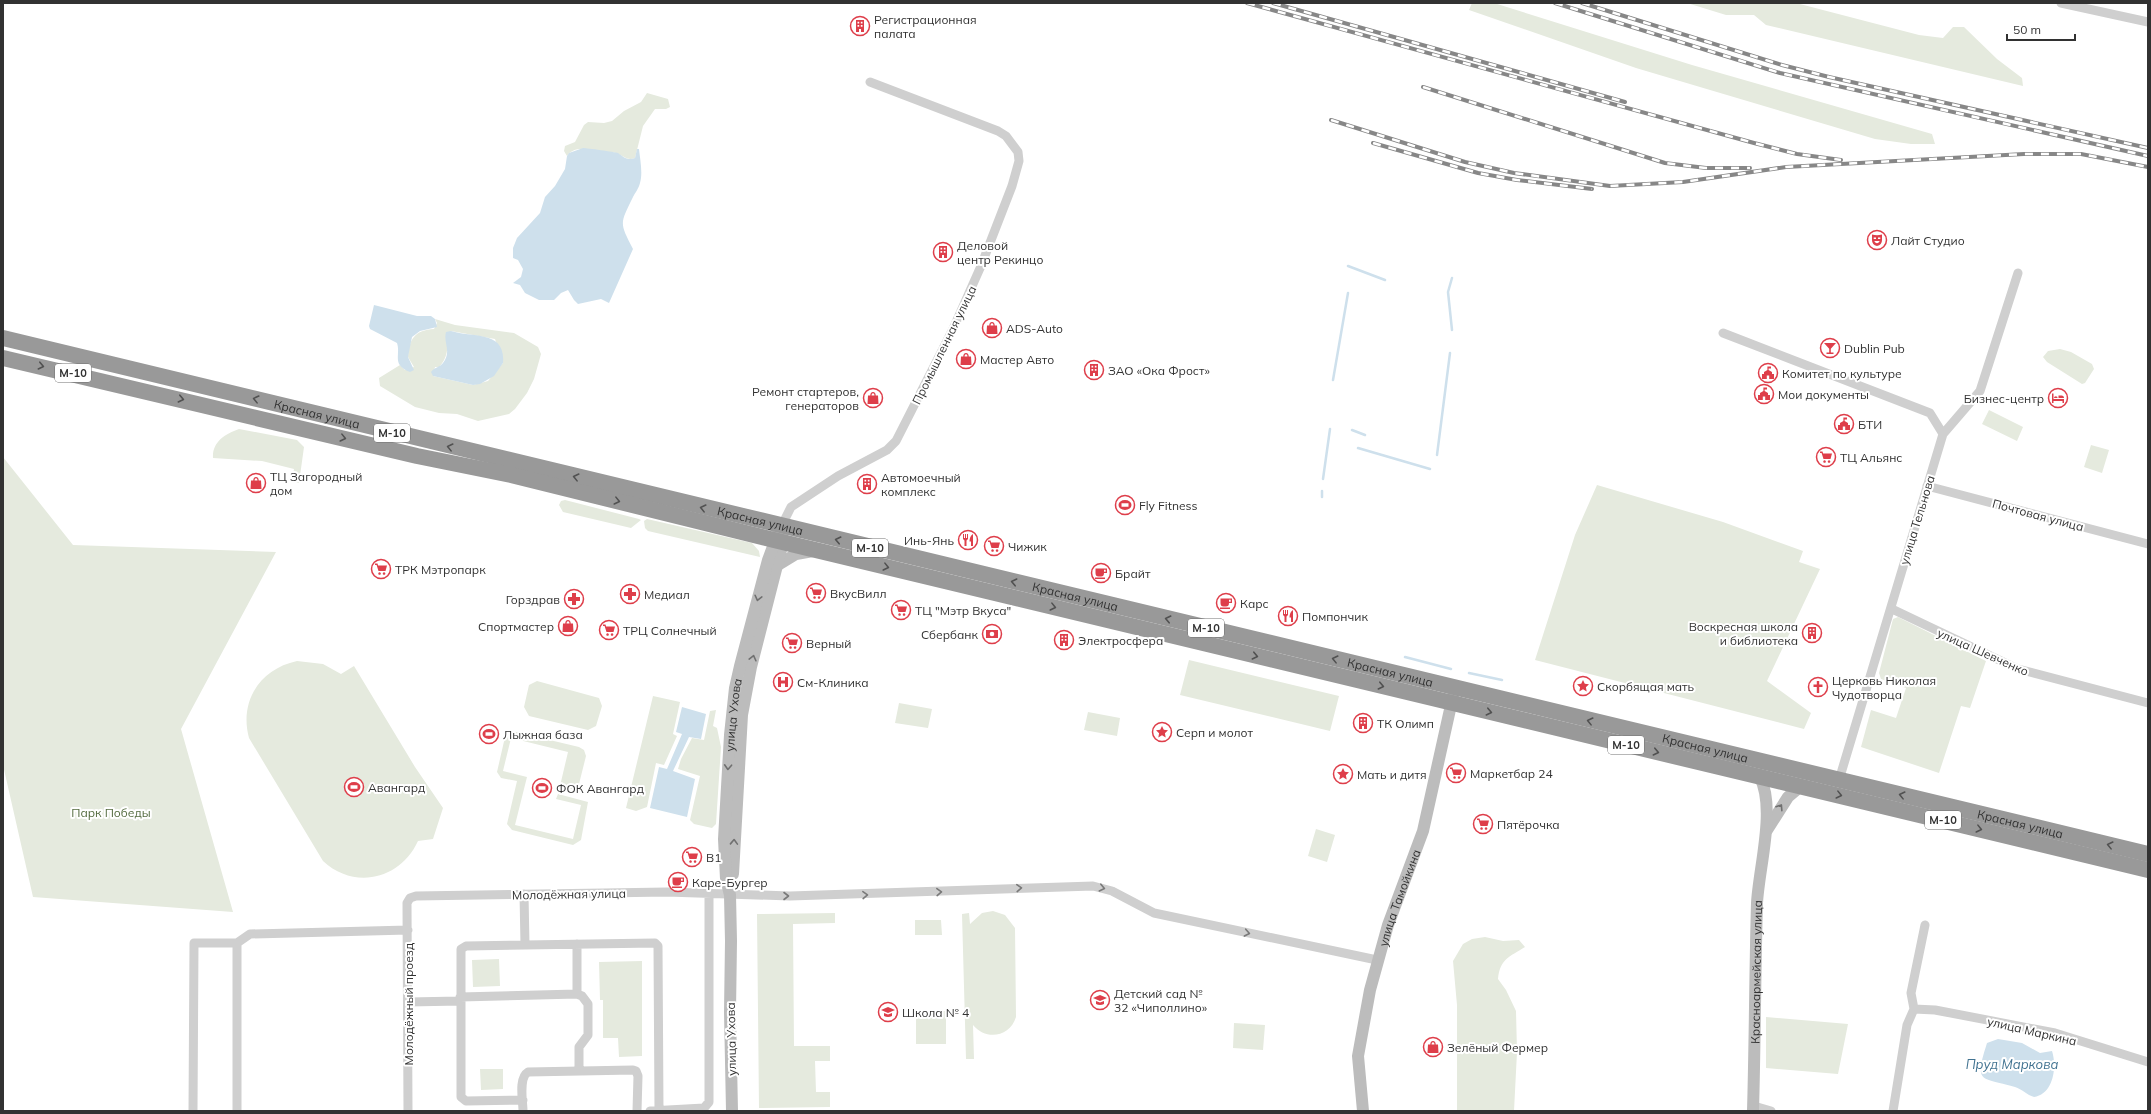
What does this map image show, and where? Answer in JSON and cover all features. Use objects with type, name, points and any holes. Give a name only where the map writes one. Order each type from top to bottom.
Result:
[{"type":"highway","name":"Красная улица","points":[[3,338],[780,536],[1455,687],[2148,854]]},
{"type":"highway","name":"Красная улица","points":[[3,358],[417,456],[511,475],[748,534],[780,536],[821,551],[2148,870]]},
{"type":"street","points":[[2061,3],[2148,22]]},
{"type":"street","name":"Промышленная улица","points":[[780,536],[791,507],[838,476],[888,450],[896,442],[949,336],[981,266],[1006,206],[1019,161],[1018,152],[1006,136],[998,131],[870,82]]},
{"type":"street","name":"улица Тельнова","points":[[1839,780],[1892,609],[1943,434],[1980,390],[2018,272]]},
{"type":"street","points":[[1723,333],[1930,413],[1943,434]]},
{"type":"street","name":"Почтовая улица","points":[[1927,486],[2148,544]]},
{"type":"street","points":[[748,534],[762,546],[773,562],[802,552],[821,551]]},
{"type":"street","name":"улица Ухова","points":[[732,1111],[730,895],[726,879],[724,839],[730,735],[735,688],[780,536]]},
{"type":"street","name":"улица Шевченко","points":[[1892,609],[2018,669],[2148,703]]},
{"type":"street","name":"улица Тамойкина","points":[[1363,1111],[1358,1066],[1358,1048],[1377,960],[1423,831],[1455,687]]},
{"type":"street","points":[[1760,777],[1765,792],[1766,833]]},
{"type":"street","points":[[1766,833],[1785,801],[1802,786]]},
{"type":"street","name":"Красноармейская улица","points":[[1754,1108],[1758,896],[1766,833]]},
{"type":"street","name":"Молодёжная улица","points":[[410,898],[416,896],[667,892],[730,895],[858,895],[1093,886],[1112,891],[1154,913],[1377,960]]},
{"type":"street","points":[[524,894],[525,945]]},
{"type":"street","points":[[523,1100],[466,1100],[461,1097],[460,951],[463,947],[577,944],[658,944],[654,1111],[704,1108],[708,1102],[709,894]]},
{"type":"street","name":"Молодёжный проезд","points":[[408,1111],[408,903],[410,898]]},
{"type":"street","points":[[1893,1111],[1907,1025],[1914,1009],[1911,993],[1925,925]]},
{"type":"street","points":[[193,1111],[194,943],[238,943],[250,934],[408,930]]},
{"type":"street","points":[[237,1111],[238,943]]},
{"type":"street","points":[[577,944],[577,994]]},
{"type":"street","points":[[408,1002],[577,994],[582,996],[588,1004],[588,1035],[579,1047],[579,1070]]},
{"type":"street","name":"улица Маркина","points":[[1914,1009],[1935,1010],[2055,1033],[2148,1062]]},
{"type":"street","points":[[523,1111],[523,1077],[528,1072],[579,1070],[636,1071],[638,1076],[637,1111]]},
{"type":"street","points":[[1754,1108],[1771,1111]]},
{"type":"green space","points":[[1472,3],[1494,3],[1692,65],[1932,134],[1935,144],[1911,144],[1875,139],[1636,68],[1469,10]]},
{"type":"green space","points":[[1687,3],[1796,3],[1919,35],[1943,38],[1953,27],[1964,27],[1997,59],[2022,78],[2023,86],[1766,25],[1754,15],[1726,15]]},
{"type":"green space","points":[[647,93],[668,99],[670,107],[666,109],[655,109],[643,126],[635,158],[628,159],[614,153],[586,149],[574,150],[567,156],[564,151],[565,146],[575,142],[584,125],[588,122],[604,123],[612,121],[624,111],[641,102]]},
{"type":"green space","points":[[435,319],[455,325],[514,333],[538,347],[541,354],[534,379],[527,393],[515,409],[509,414],[478,421],[457,414],[439,413],[415,407],[380,386],[379,378],[400,365],[405,370],[414,367],[408,357],[412,340],[422,331],[434,329],[437,323]],"holes":[[[451,331],[495,339],[503,363],[488,381],[473,385],[433,376],[435,367],[439,367],[445,359]]]},
{"type":"green space","points":[[2060,349],[2071,352],[2092,364],[2094,369],[2085,383],[2082,384],[2047,362],[2043,357],[2048,351]]},
{"type":"green space","points":[[1989,410],[2023,427],[2017,441],[1982,424]]},
{"type":"green space","points":[[239,429],[297,440],[304,447],[299,483],[292,481],[294,469],[262,461],[213,458],[213,452],[220,439]]},
{"type":"green space","points":[[2091,445],[2109,450],[2102,473],[2084,467]]},
{"type":"green space","name":"Парк Победы","points":[[3,457],[73,545],[276,552],[181,729],[233,912],[33,897],[3,765]]},
{"type":"green space","points":[[1597,485],[1723,522],[1803,551],[1799,562],[1820,569],[1767,681],[1811,713],[1804,729],[1535,660],[1575,535]]},
{"type":"green space","points":[[565,500],[641,520],[631,528],[563,512],[559,505],[561,501]]},
{"type":"green space","points":[[647,519],[752,543],[759,551],[760,557],[648,531],[645,528],[644,521]]},
{"type":"green space","points":[[1898,617],[1986,661],[1970,708],[1961,706],[1939,773],[1861,747],[1871,710],[1896,718],[1906,688],[1881,679],[1879,673],[1893,619]]},
{"type":"green space","points":[[1189,660],[1339,696],[1330,731],[1180,695]]},
{"type":"green space","name":"Авангард","points":[[297,661],[323,664],[341,674],[354,666],[415,767],[443,808],[433,839],[418,841],[410,854],[400,865],[388,872],[362,878],[348,876],[335,870],[323,861],[249,738],[247,711],[250,699],[255,689],[272,671]]},
{"type":"green space","points":[[537,681],[599,698],[602,706],[596,726],[588,730],[529,716],[524,707],[529,685]]},
{"type":"green space","points":[[653,696],[680,702],[673,734],[677,736],[664,765],[656,763],[647,807],[636,811],[626,808]]},
{"type":"green space","points":[[899,703],[932,709],[928,728],[895,723]]},
{"type":"green space","points":[[716,710],[713,726],[717,728],[721,747],[716,824],[712,828],[694,824],[690,820],[700,776],[678,769],[681,759],[692,738],[704,740],[710,711]]},
{"type":"green space","points":[[1088,712],[1120,718],[1117,736],[1084,730]]},
{"type":"green space","points":[[512,731],[579,747],[584,750],[586,756],[578,788],[575,790],[560,786],[568,752],[511,738],[503,771],[527,777],[515,825],[573,839],[581,805],[556,799],[558,794],[588,802],[581,840],[573,845],[512,830],[507,824],[517,781],[501,778],[497,772],[505,737]]},
{"type":"green space","points":[[1316,829],[1335,835],[1327,862],[1308,856]]},
{"type":"green space","points":[[993,911],[1005,915],[1015,928],[1016,1017],[1009,1029],[1003,1033],[991,1035],[978,1030],[973,1025],[974,1059],[966,1059],[962,914],[969,913],[970,924],[982,913]]},
{"type":"green space","points":[[835,913],[835,923],[793,924],[794,1046],[830,1046],[830,1061],[815,1061],[816,1092],[830,1092],[830,1107],[759,1108],[757,914]]},
{"type":"green space","points":[[915,920],[941,920],[942,935],[915,935]]},
{"type":"green space","points":[[1485,937],[1503,941],[1519,940],[1525,947],[1506,959],[1499,972],[1498,979],[1506,990],[1516,1011],[1517,1052],[1514,1111],[1457,1111],[1457,1005],[1453,961],[1463,944],[1472,939]]},
{"type":"green space","points":[[499,959],[500,986],[473,987],[472,960]]},
{"type":"green space","points":[[642,961],[642,1056],[619,1057],[618,1038],[603,1038],[603,1000],[600,1000],[599,962]]},
{"type":"green space","points":[[916,1011],[946,1011],[946,1044],[916,1044]]},
{"type":"green space","points":[[1766,1017],[1848,1024],[1838,1074],[1766,1068]]},
{"type":"green space","points":[[1234,1023],[1265,1025],[1263,1050],[1233,1048]]},
{"type":"green space","points":[[480,1069],[503,1069],[503,1089],[481,1090]]},
{"type":"water","points":[[583,148],[618,153],[630,159],[635,158],[637,149],[639,149],[641,179],[623,223],[623,228],[633,249],[609,303],[601,299],[578,304],[568,290],[561,293],[554,300],[539,300],[525,293],[520,285],[513,283],[521,277],[523,269],[518,260],[513,258],[513,248],[517,238],[540,213],[545,197],[555,186],[565,169],[567,156],[569,153]]},
{"type":"water","points":[[374,305],[417,316],[431,316],[435,319],[437,327],[420,331],[412,337],[408,357],[414,370],[410,372],[404,369],[399,363],[397,343],[370,329],[369,326]]},
{"type":"water","points":[[451,331],[486,337],[494,340],[499,345],[503,352],[503,363],[494,376],[480,384],[473,385],[433,376],[431,372],[446,359],[447,351],[445,336],[446,332]]},
{"type":"water","points":[[682,707],[706,714],[701,739],[689,737],[673,771],[695,779],[687,817],[650,808],[659,767],[667,769],[682,734],[676,732]]},
{"type":"water","name":"Пруд Маркова","points":[[1998,1039],[2022,1043],[2040,1053],[2052,1051],[2054,1071],[2050,1085],[2046,1091],[2041,1095],[2034,1097],[2018,1088],[1983,1077],[1981,1066],[1987,1043]]},
{"type":"waterway","points":[[1348,266],[1385,280]]},
{"type":"waterway","points":[[1452,278],[1448,292],[1452,330]]},
{"type":"waterway","points":[[1333,380],[1348,293]]},
{"type":"waterway","points":[[1437,455],[1450,353]]},
{"type":"waterway","points":[[1323,479],[1330,429]]},
{"type":"waterway","points":[[1352,430],[1365,435]]},
{"type":"waterway","points":[[1358,448],[1430,469]]},
{"type":"waterway","points":[[1322,491],[1322,497]]},
{"type":"waterway","points":[[1405,657],[1451,669]]},
{"type":"waterway","points":[[1469,673],[1502,680]]},
{"type":"railway","points":[[1247,3],[1754,143],[1797,154],[1841,160]]},
{"type":"railway","points":[[1273,3],[1625,102]]},
{"type":"railway","points":[[1555,3],[1780,73],[2148,156]]},
{"type":"railway","points":[[1582,3],[1782,65],[1829,77],[2148,148]]},
{"type":"railway","points":[[1423,87],[1665,163],[1706,168],[1750,168]]},
{"type":"railway","points":[[1331,120],[1465,162],[1514,173],[1610,186],[1683,182],[1786,167],[2024,154],[2081,154],[2148,167]]},
{"type":"railway","points":[[1373,143],[1478,173],[1517,180],[1592,189]]},
{"type":"place","name":"Регистрационная палата","points":[[860,26]]},
{"type":"place","name":"Лайт Студио","points":[[1877,240]]},
{"type":"place","name":"Деловой центр Рекинцо","points":[[943,252]]},
{"type":"place","name":"ADS-Auto","points":[[992,328]]},
{"type":"place","name":"Dublin Pub","points":[[1830,348]]},
{"type":"place","name":"Мастер Авто","points":[[966,359]]},
{"type":"place","name":"ЗАО «Ока Фрост»","points":[[1094,370]]},
{"type":"place","name":"Комитет по культуре","points":[[1768,373]]},
{"type":"place","name":"Мои документы","points":[[1764,394]]},
{"type":"place","name":"Ремонт стартеров, генераторов","points":[[873,398]]},
{"type":"place","name":"Бизнес-центр","points":[[2058,398]]},
{"type":"place","name":"БТИ","points":[[1844,424]]},
{"type":"place","name":"ТЦ Альянс","points":[[1826,457]]},
{"type":"place","name":"ТЦ Загородный дом","points":[[256,483]]},
{"type":"place","name":"Автомоечный комплекс","points":[[867,484]]},
{"type":"place","name":"Fly Fitness","points":[[1125,505]]},
{"type":"place","name":"Инь-Янь","points":[[968,540]]},
{"type":"place","name":"Чижик","points":[[994,546]]},
{"type":"place","name":"ТРК Мэтропарк","points":[[381,569]]},
{"type":"place","name":"Брайт","points":[[1101,573]]},
{"type":"place","name":"ВкусВилл","points":[[816,593]]},
{"type":"place","name":"Медиал","points":[[630,594]]},
{"type":"place","name":"Горздрав","points":[[574,599]]},
{"type":"place","name":"Карс","points":[[1226,603]]},
{"type":"place","name":"ТЦ \"Мэтр Вкуса\"","points":[[901,610]]},
{"type":"place","name":"Помпончик","points":[[1288,616]]},
{"type":"place","name":"Спортмастер","points":[[568,626]]},
{"type":"place","name":"ТРЦ Солнечный","points":[[609,630]]},
{"type":"place","name":"Воскресная школа и библиотека","points":[[1812,633]]},
{"type":"place","name":"Сбербанк","points":[[992,634]]},
{"type":"place","name":"Электросфера","points":[[1064,640]]},
{"type":"place","name":"Верный","points":[[792,643]]},
{"type":"place","name":"См-Клиника","points":[[783,682]]},
{"type":"place","name":"Скорбящая мать","points":[[1583,686]]},
{"type":"place","name":"Церковь Николая Чудотворца","points":[[1818,687]]},
{"type":"place","name":"ТК Олимп","points":[[1363,723]]},
{"type":"place","name":"Серп и молот","points":[[1162,732]]},
{"type":"place","name":"Лыжная база","points":[[489,734]]},
{"type":"place","name":"Маркетбар 24","points":[[1456,773]]},
{"type":"place","name":"Мать и дитя","points":[[1343,774]]},
{"type":"place","name":"Авангард","points":[[354,787]]},
{"type":"place","name":"ФОК Авангард","points":[[542,788]]},
{"type":"place","name":"Пятёрочка","points":[[1483,824]]},
{"type":"place","name":"В1","points":[[692,857]]},
{"type":"place","name":"Каре-Бургер","points":[[678,882]]},
{"type":"place","name":"Детский сад № 32 «Чиполлино»","points":[[1100,1000]]},
{"type":"place","name":"Школа № 4","points":[[888,1012]]},
{"type":"place","name":"Зелёный Фермер","points":[[1433,1047]]}]
